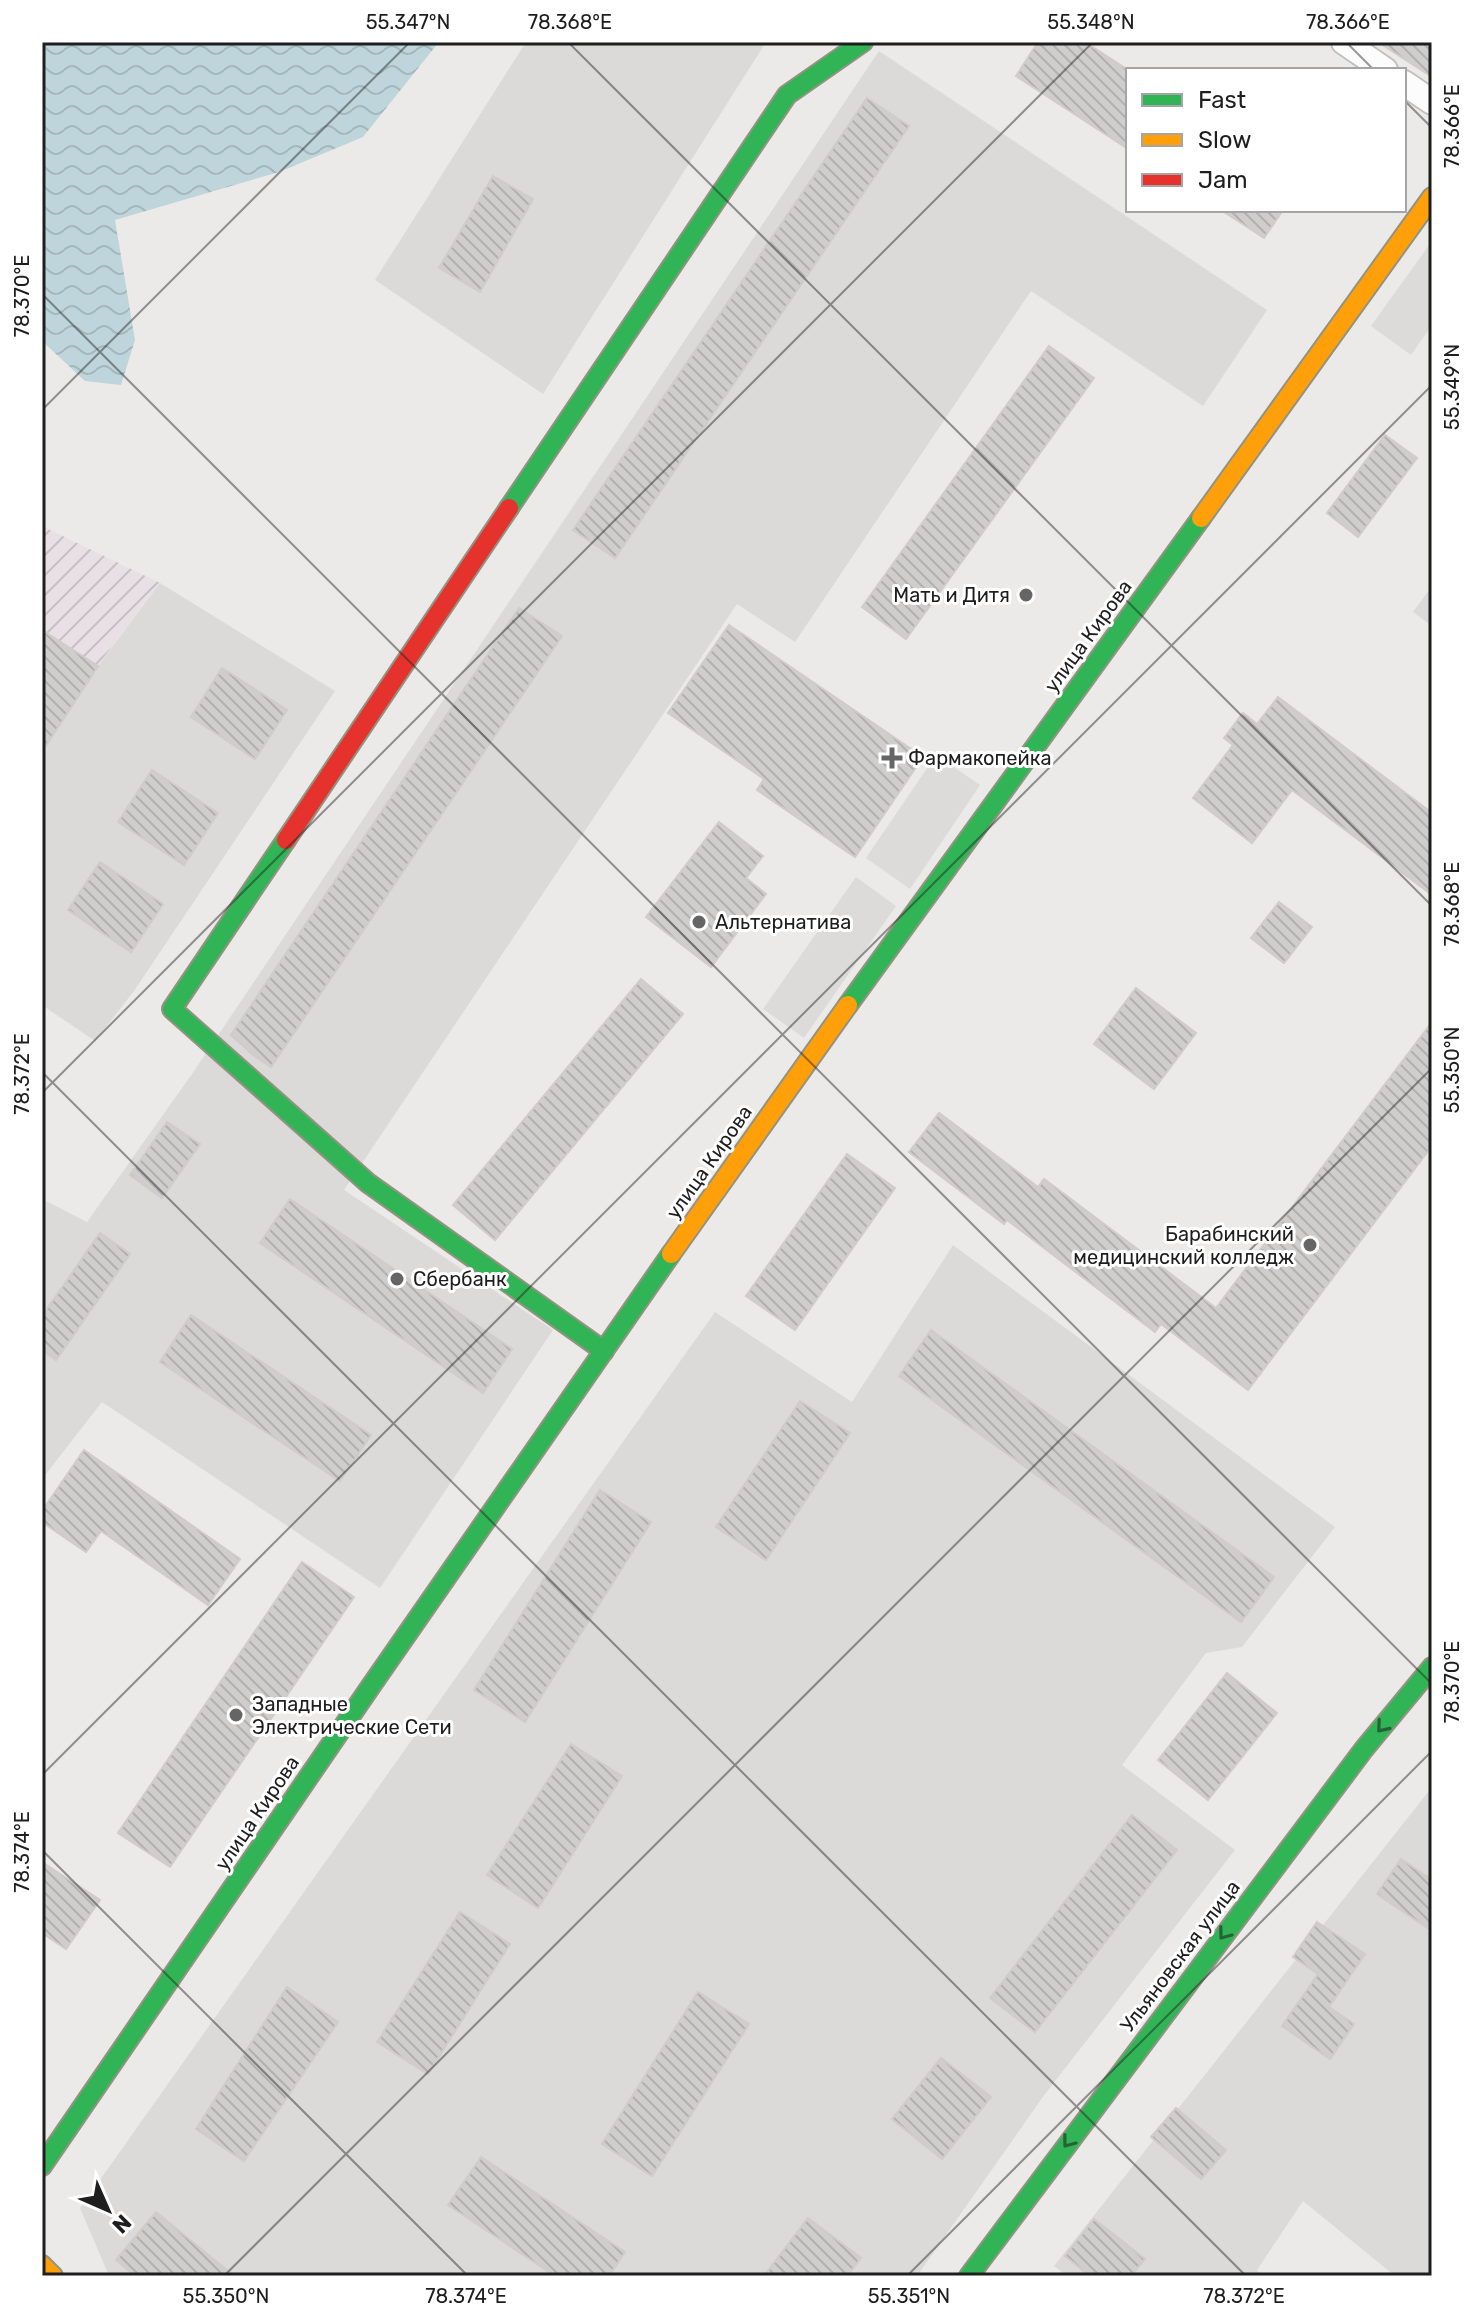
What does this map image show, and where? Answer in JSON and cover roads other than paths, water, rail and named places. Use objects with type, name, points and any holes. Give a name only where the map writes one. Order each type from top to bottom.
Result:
[{"type":"street","points":[[604,1351],[368,1183],[172,1009],[787,95],[863,42]]},
{"type":"street","points":[[1344,42],[1382,68]]},
{"type":"street","points":[[1406,84],[1432,102]]},
{"type":"street","name":"улица Кирова","points":[[42,2166],[763,1123],[1432,197]]},
{"type":"street","name":"Ульяновская улица","points":[[969,2276],[1354,1762],[1432,1667]]},
{"type":"street","points":[[42,2265],[53,2276]]},
{"type":"water","points":[[42,42],[439,42],[363,137],[279,172],[115,220],[135,340],[121,385],[85,381],[42,341]]},
{"type":"place","name":"Мать и Дитя","points":[[1026,595]]},
{"type":"place","name":"Фармакопейка","points":[[892,758]]},
{"type":"place","name":"Альтернатива","points":[[699,922]]},
{"type":"place","name":"Барабинский медицинский колледж","points":[[1310,1245]]},
{"type":"place","name":"Сбербанк","points":[[397,1279]]},
{"type":"place","name":"Западные Электрические Сети","points":[[236,1715]]}]
